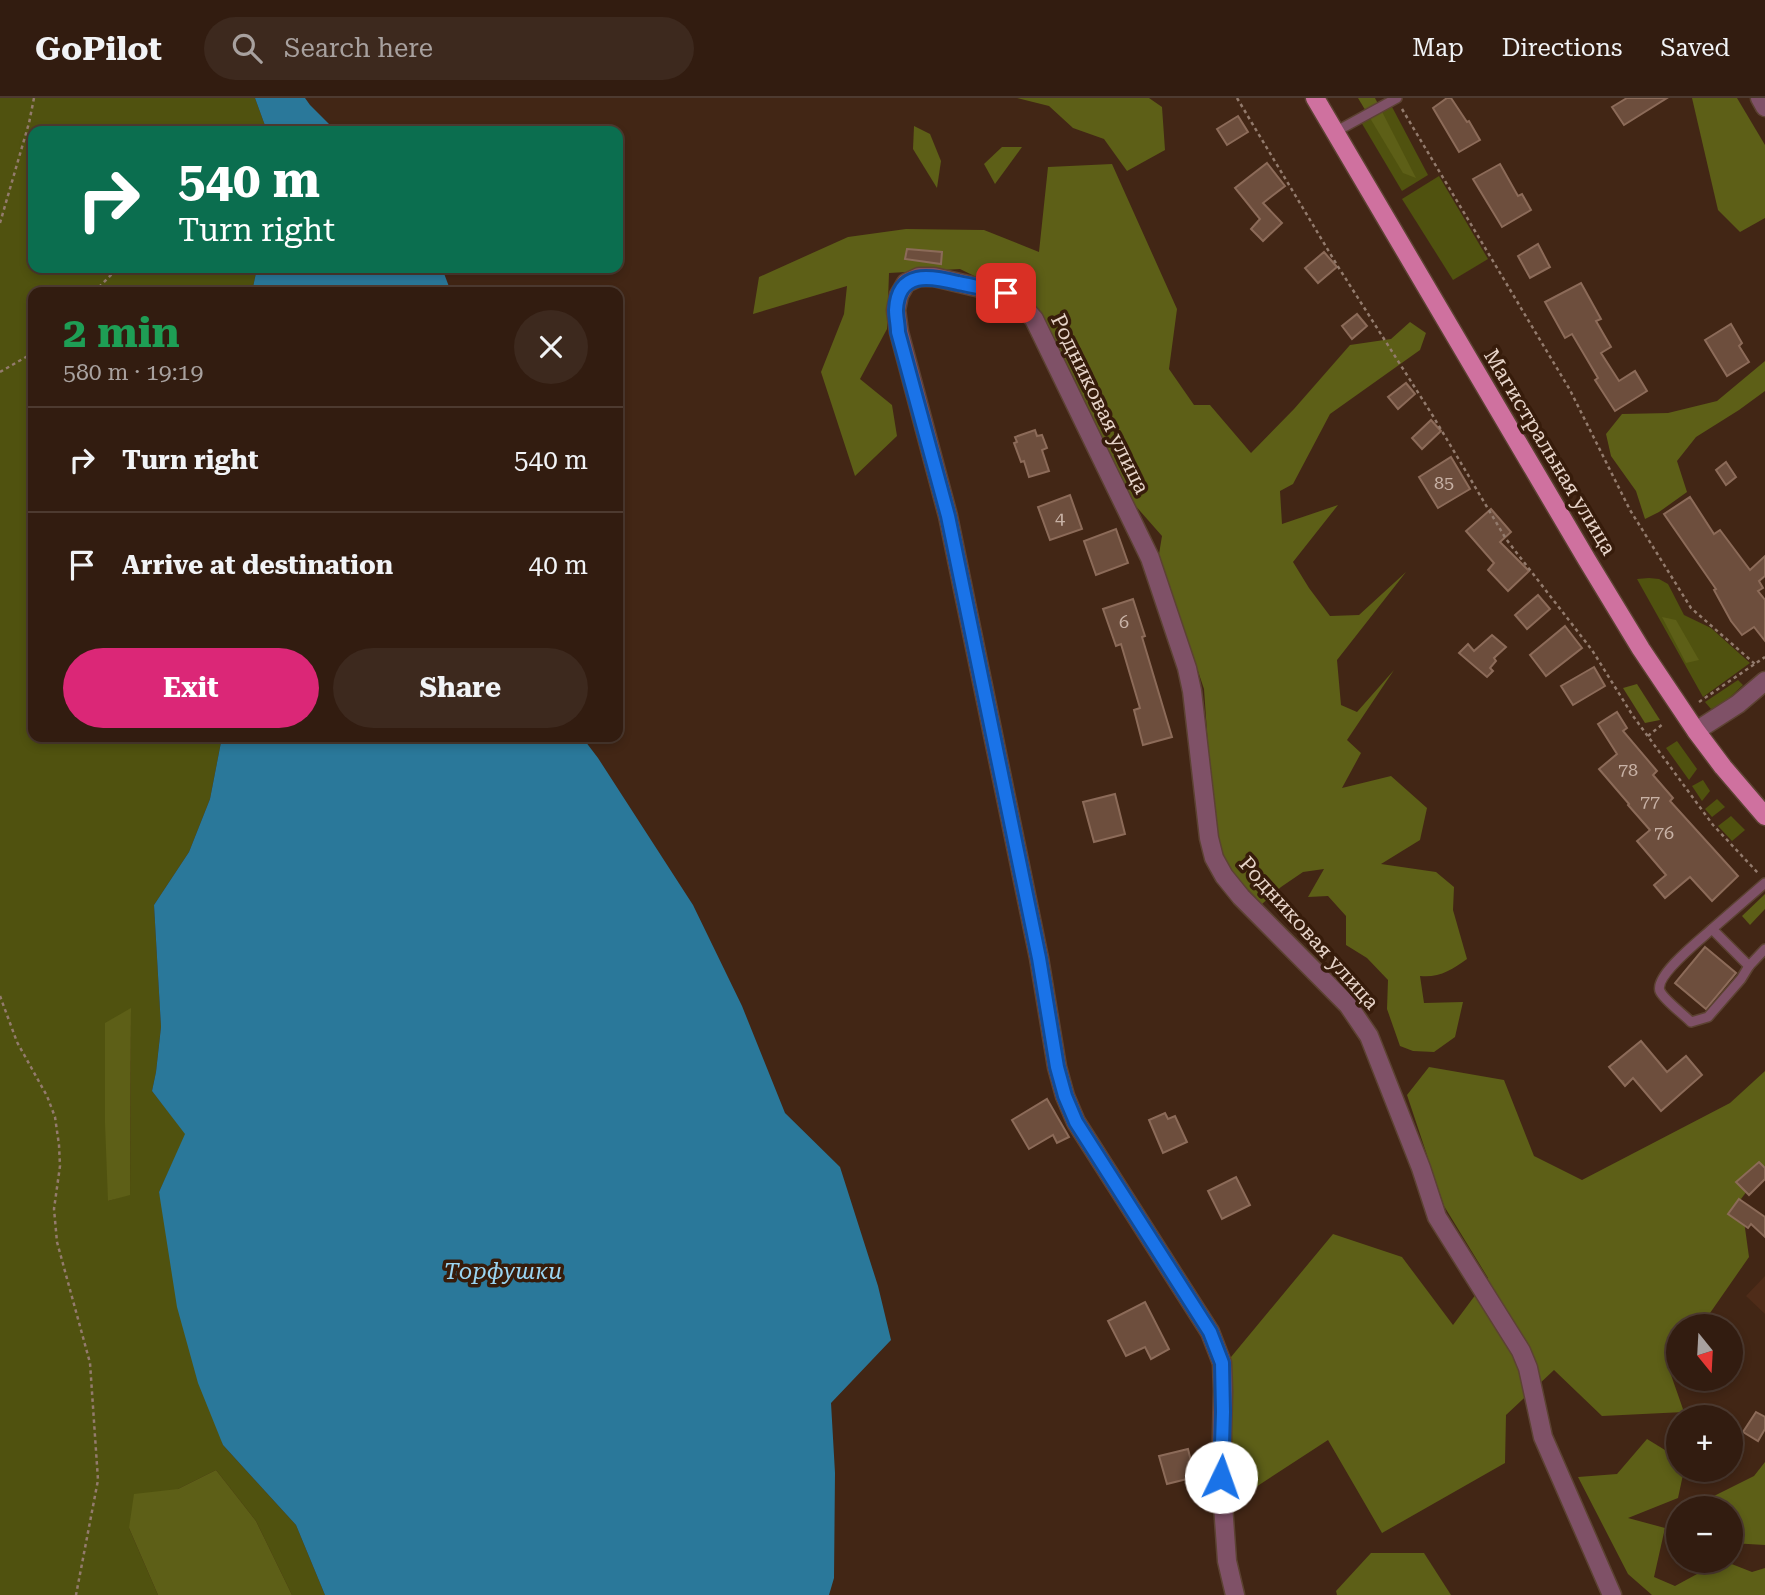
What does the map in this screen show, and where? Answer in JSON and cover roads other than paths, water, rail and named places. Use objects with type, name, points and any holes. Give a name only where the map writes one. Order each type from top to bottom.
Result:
[{"type":"main road","name":"Магистральная улица","points":[[1315,98],[1641,649],[1696,731],[1765,816]]},
{"type":"street","points":[[1760,98],[1765,107]]},
{"type":"street","name":"Родниковая улица","points":[[1235,1595],[1227,1561],[1221,1477],[1222,1363],[1210,1332],[1076,1122],[1057,1067],[1039,958],[948,516],[898,332],[896,310],[899,295],[906,283],[919,277],[934,277],[1006,293],[1017,300],[1034,319],[1150,558],[1187,668],[1209,838],[1214,858],[1241,897],[1348,1005],[1369,1036],[1421,1168],[1437,1217],[1521,1350],[1528,1368],[1543,1437],[1612,1595]]},
{"type":"street","points":[[1696,731],[1738,704],[1765,681]]},
{"type":"lane","points":[[1335,132],[1396,98]]},
{"type":"lane","points":[[1765,882],[1661,978],[1660,993],[1691,1022],[1707,1017],[1765,949]]},
{"type":"lane","points":[[1712,929],[1749,966]]},
{"type":"water","points":[[255,98],[305,98],[331,126],[265,126]]},
{"type":"water","points":[[256,273],[444,273],[449,287],[253,287]]},
{"type":"water","name":"Торфушки","points":[[221,742],[586,742],[693,905],[742,1006],[785,1113],[840,1167],[878,1286],[891,1340],[831,1403],[835,1473],[834,1578],[829,1595],[325,1595],[296,1525],[223,1445],[198,1383],[177,1307],[159,1192],[185,1134],[152,1091],[161,1027],[154,905],[189,852],[210,799]]}]
